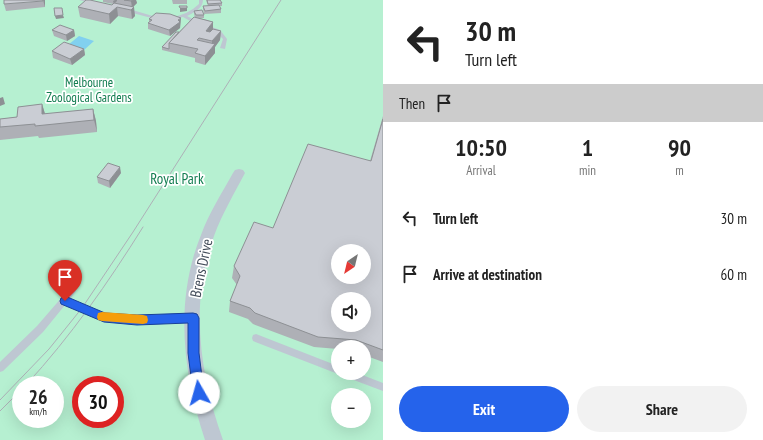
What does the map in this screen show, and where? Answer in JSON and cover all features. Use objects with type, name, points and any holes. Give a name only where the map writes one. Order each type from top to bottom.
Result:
[{"type":"street","name":"Brens Drive","points":[[214,440],[206,421],[199,393],[194,353],[193,318],[197,276],[204,244],[210,229],[239,173]]},
{"type":"lane","points":[[81,0],[101,4]]},
{"type":"lane","points":[[119,8],[165,20],[184,16],[200,6],[200,0]]},
{"type":"lane","points":[[184,16],[219,32],[225,38],[222,48]]},
{"type":"lane","points":[[0,368],[40,329],[72,291]]},
{"type":"lane","points":[[65,301],[104,318],[137,320],[193,318]]},
{"type":"lane","points":[[256,338],[331,367]]},
{"type":"lane","points":[[364,380],[383,387]]},
{"type":"green space","name":"Royal Park","points":[[0,0],[383,0],[383,440],[0,440]]},
{"type":"water","points":[[79,36],[94,41],[84,50],[68,45]]},
{"type":"building","points":[[4,0],[43,0],[43,1],[4,4]]},
{"type":"building","points":[[86,0],[134,7],[131,10],[117,7],[109,14],[78,7]]},
{"type":"building","points":[[207,0],[220,0],[222,3],[208,4]]},
{"type":"building","points":[[219,5],[221,9],[205,11],[203,6]]},
{"type":"building","points":[[179,6],[187,6],[187,8],[180,8]]},
{"type":"building","points":[[54,8],[62,8],[63,15],[55,16]]},
{"type":"building","points":[[202,10],[204,15],[196,15],[194,11]]},
{"type":"building","points":[[156,13],[170,14],[181,18],[178,20],[180,22],[169,30],[148,23],[152,20],[149,19]]},
{"type":"building","points":[[194,17],[213,22],[206,31],[210,32],[213,29],[221,31],[212,41],[199,38],[197,40],[215,44],[205,56],[195,53],[198,49],[169,43]]},
{"type":"building","points":[[60,25],[74,30],[66,35],[52,30]]},
{"type":"building","points":[[176,32],[179,32],[169,43],[169,49],[162,47]]},
{"type":"building","points":[[64,42],[84,49],[70,59],[52,51]]},
{"type":"building","points":[[42,104],[42,114],[93,109],[94,120],[35,126],[35,124],[0,127],[0,119],[17,117],[18,107]]},
{"type":"building","points":[[383,119],[383,350],[371,346],[371,340],[318,337],[255,313],[250,308],[230,301],[240,276],[234,266],[254,222],[273,228],[308,144],[371,161]]},
{"type":"building","points":[[108,163],[120,167],[109,181],[97,177]]},
{"type":"tram line","points":[[0,400],[49,349],[82,308],[133,232],[281,0]]},
{"type":"tram line","points":[[34,376],[88,309],[143,227]]},
{"type":"tram line","points":[[0,411],[12,399]]},
{"type":"slow traffic","points":[[102,317],[143,320]]},
{"type":"route","points":[[65,301],[104,318],[137,320],[193,318],[194,353],[199,393]]},
{"type":"park label","name":"Melbourne Zoological Gardens","points":[[89,90]]}]
